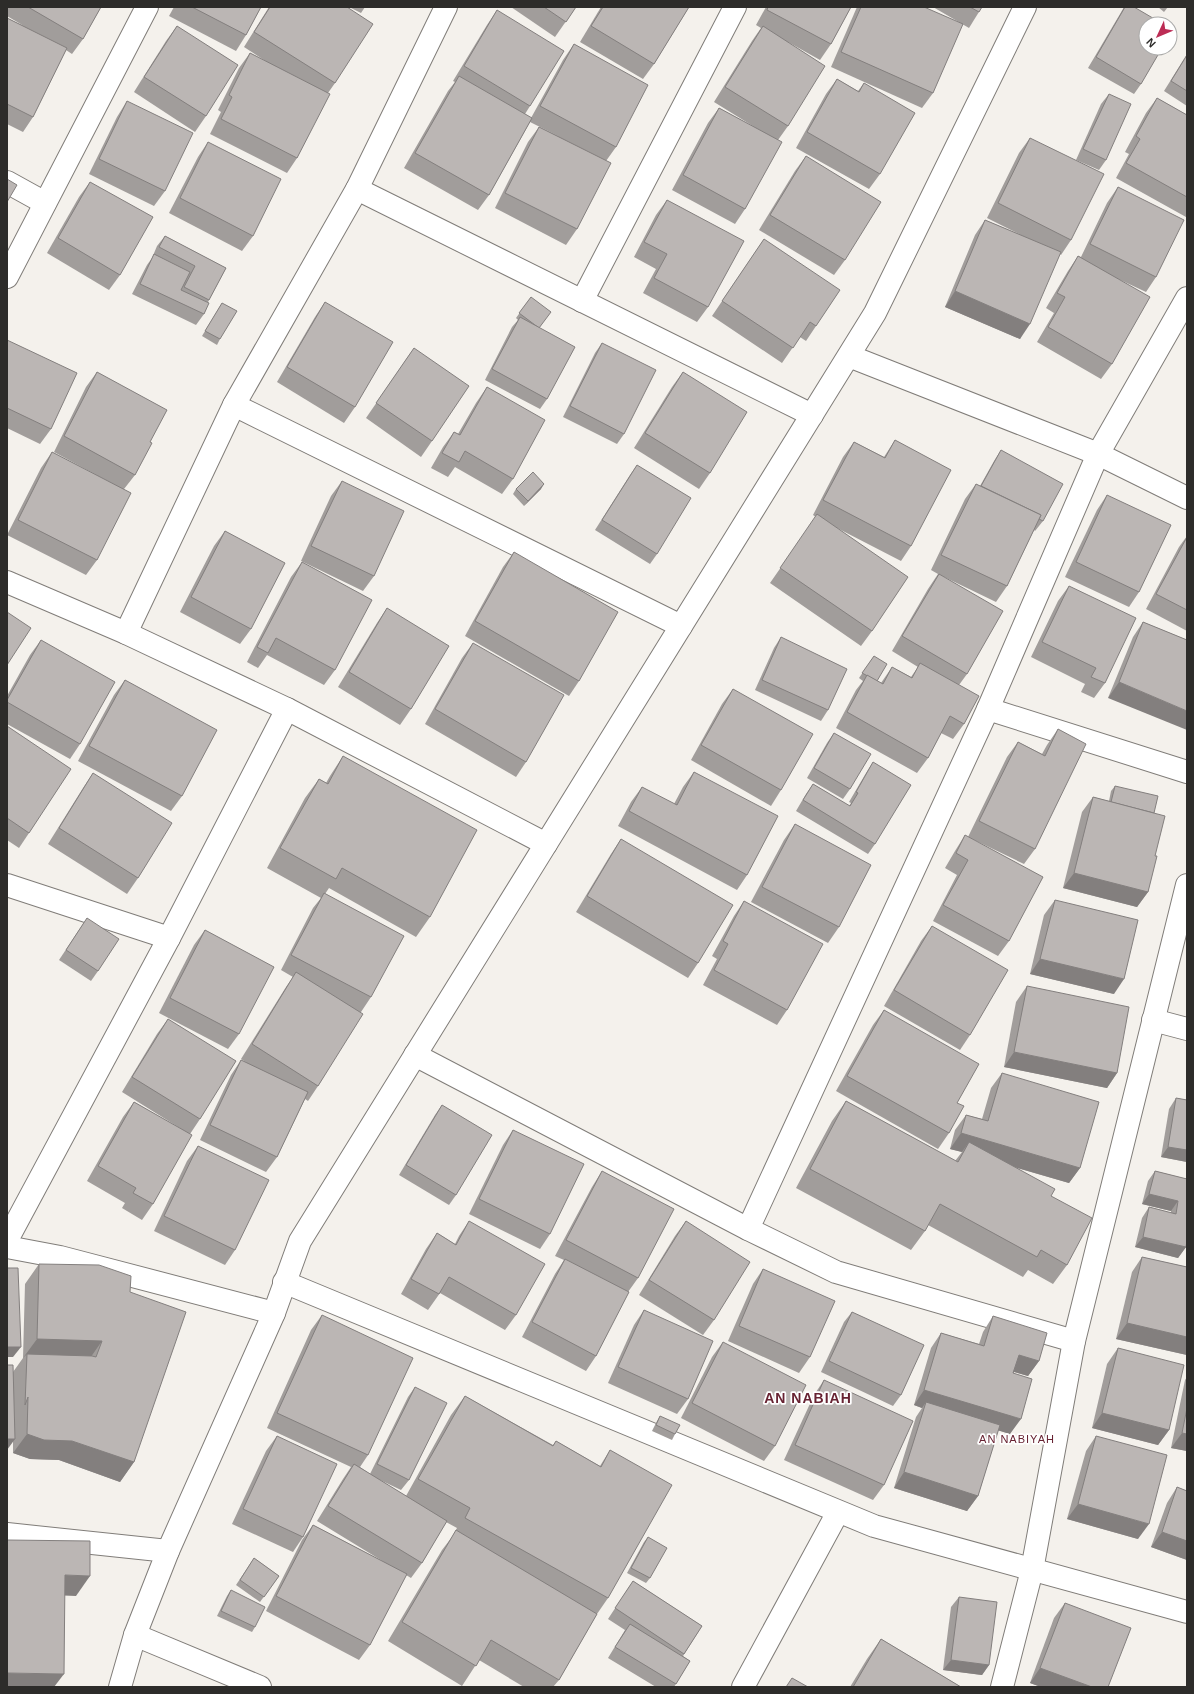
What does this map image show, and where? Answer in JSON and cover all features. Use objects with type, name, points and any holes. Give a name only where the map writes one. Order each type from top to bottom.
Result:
[{"type":"street","points":[[7,277],[147,7]]},
{"type":"street","points":[[126,634],[234,405],[357,189],[446,7]]},
{"type":"street","points":[[582,301],[735,7]]},
{"type":"street","points":[[120,1687],[136,1635],[168,1551],[274,1313],[300,1241],[875,313],[1025,7]]},
{"type":"street","points":[[7,182],[45,204]]},
{"type":"street","points":[[357,189],[812,415]]},
{"type":"street","points":[[748,1229],[988,709],[1098,454],[1187,298]]},
{"type":"street","points":[[849,356],[1098,454],[1187,498]]},
{"type":"street","points":[[234,405],[681,626]]},
{"type":"street","points":[[7,582],[126,634],[288,709],[546,844]]},
{"type":"street","points":[[7,1240],[169,938],[288,709]]},
{"type":"street","points":[[988,709],[1187,772]]},
{"type":"street","points":[[1002,1687],[1032,1570],[1074,1341],[1187,884]]},
{"type":"street","points":[[7,885],[169,938]]},
{"type":"street","points":[[1153,1020],[1187,1030]]},
{"type":"street","points":[[415,1055],[748,1229],[836,1272],[1074,1341]]},
{"type":"street","points":[[7,1248],[60,1257],[274,1313]]},
{"type":"street","points":[[284,1282],[874,1526],[1187,1612]]},
{"type":"street","points":[[743,1687],[838,1512]]},
{"type":"street","points":[[7,1534],[168,1551]]},
{"type":"street","points":[[136,1635],[260,1687]]},
{"type":"building","points":[[28,7],[101,7],[83,39]]},
{"type":"building","points":[[192,7],[261,7],[246,35]]},
{"type":"building","points":[[270,7],[347,7],[373,24],[335,83],[254,32]]},
{"type":"building","points":[[544,7],[576,7],[566,22]]},
{"type":"building","points":[[603,7],[689,7],[654,64],[591,26]]},
{"type":"building","points":[[768,7],[851,7],[831,44],[767,10]]},
{"type":"building","points":[[861,7],[924,7],[963,24],[933,93],[841,52]]},
{"type":"building","points":[[970,7],[982,7],[979,12]]},
{"type":"building","points":[[1125,7],[1134,7],[1149,16],[1138,16],[1138,56],[1157,56],[1141,84],[1096,57]]},
{"type":"building","points":[[497,10],[564,51],[530,106],[464,66]]},
{"type":"building","points":[[7,18],[67,48],[33,117],[7,104]]},
{"type":"building","points":[[177,26],[238,65],[206,116],[144,77]]},
{"type":"building","points":[[763,26],[825,66],[788,126],[725,87]]},
{"type":"building","points":[[574,44],[648,85],[616,147],[540,106]]},
{"type":"building","points":[[250,53],[330,94],[297,158],[221,119],[232,97],[229,95]]},
{"type":"building","points":[[1187,55],[1187,91],[1171,81]]},
{"type":"building","points":[[459,76],[532,118],[489,195],[415,153]]},
{"type":"building","points":[[837,79],[859,92],[864,83],[915,113],[880,174],[807,132]]},
{"type":"building","points":[[1109,94],[1131,104],[1106,160],[1083,149]]},
{"type":"building","points":[[1157,98],[1187,115],[1187,197],[1126,163],[1140,139],[1136,136]]},
{"type":"building","points":[[127,101],[193,133],[165,191],[99,159]]},
{"type":"building","points":[[719,108],[782,142],[745,209],[683,175]]},
{"type":"building","points":[[539,127],[611,163],[577,229],[505,193]]},
{"type":"building","points":[[1030,138],[1104,174],[1071,240],[998,203]]},
{"type":"building","points":[[208,142],[281,179],[253,236],[180,198]]},
{"type":"building","points":[[806,156],[881,202],[845,260],[770,215]]},
{"type":"building","points":[[7,179],[17,185],[7,202]]},
{"type":"building","points":[[90,182],[153,217],[120,275],[58,238]]},
{"type":"building","points":[[1118,187],[1184,220],[1156,277],[1090,244]]},
{"type":"building","points":[[667,200],[744,241],[708,307],[654,278],[667,254],[644,242]]},
{"type":"building","points":[[985,220],[1061,252],[1030,324],[955,291]]},
{"type":"building","points":[[165,236],[226,268],[209,300],[184,287],[195,266],[159,247]]},
{"type":"building","points":[[764,239],[840,290],[816,326],[810,322],[793,348],[722,301]]},
{"type":"building","points":[[154,254],[190,272],[181,290],[209,303],[204,314],[140,284]]},
{"type":"building","points":[[1078,256],[1150,297],[1112,364],[1048,327],[1065,297],[1057,293]]},
{"type":"building","points":[[531,297],[551,312],[539,328],[519,313]]},
{"type":"building","points":[[325,302],[393,342],[355,407],[287,367]]},
{"type":"building","points":[[222,303],[237,311],[220,339],[205,331]]},
{"type":"building","points":[[520,317],[575,347],[547,399],[492,369]]},
{"type":"building","points":[[7,340],[77,373],[51,429],[7,408]]},
{"type":"building","points":[[602,343],[656,370],[624,434],[570,406]]},
{"type":"building","points":[[414,348],[469,386],[432,441],[376,403]]},
{"type":"building","points":[[97,372],[167,410],[135,475],[64,436]]},
{"type":"building","points":[[683,372],[747,412],[710,473],[645,433]]},
{"type":"building","points":[[487,387],[545,420],[513,479],[465,451],[459,462],[442,453],[454,432],[460,435]]},
{"type":"building","points":[[895,440],[951,470],[911,546],[823,500],[854,442],[885,458]]},
{"type":"building","points":[[1001,450],[1063,484],[1043,521],[1039,519],[1041,515],[981,486]]},
{"type":"building","points":[[52,452],[131,493],[97,560],[18,520]]},
{"type":"building","points":[[637,465],[691,498],[657,554],[602,520]]},
{"type":"building","points":[[533,472],[544,484],[528,501],[516,489]]},
{"type":"building","points":[[342,481],[404,511],[374,576],[311,546]]},
{"type":"building","points":[[976,484],[1041,515],[1007,586],[941,555]]},
{"type":"building","points":[[1107,495],[1171,525],[1139,592],[1076,562]]},
{"type":"building","points":[[817,514],[908,577],[872,631],[780,568]]},
{"type":"building","points":[[225,531],[285,563],[251,629],[191,597]]},
{"type":"building","points":[[1187,537],[1187,610],[1156,594]]},
{"type":"building","points":[[514,552],[618,612],[579,681],[475,621]]},
{"type":"building","points":[[302,562],[372,600],[335,670],[276,638],[268,653],[257,647]]},
{"type":"building","points":[[939,574],[1003,611],[967,674],[902,636]]},
{"type":"building","points":[[1069,586],[1136,618],[1105,683],[1091,677],[1096,668],[1042,642]]},
{"type":"building","points":[[387,608],[449,646],[411,709],[349,672]]},
{"type":"building","points":[[7,612],[31,628],[7,665]]},
{"type":"building","points":[[1143,622],[1187,640],[1187,711],[1119,682]]},
{"type":"building","points":[[781,637],[847,669],[828,710],[762,680]]},
{"type":"building","points":[[41,640],[115,682],[80,744],[7,702]]},
{"type":"building","points":[[473,643],[564,695],[526,762],[435,709]]},
{"type":"building","points":[[874,656],[887,664],[877,681],[862,673]]},
{"type":"building","points":[[920,663],[979,696],[964,724],[950,716],[928,758],[847,712],[867,675],[883,684],[892,667],[912,678]]},
{"type":"building","points":[[125,680],[217,730],[182,796],[89,746]]},
{"type":"building","points":[[733,689],[813,734],[781,790],[701,745]]},
{"type":"building","points":[[7,726],[71,769],[29,833],[7,818]]},
{"type":"building","points":[[1058,729],[1086,744],[1035,849],[979,821],[1018,742],[1045,756]]},
{"type":"building","points":[[834,733],[871,754],[850,789],[814,768]]},
{"type":"building","points":[[343,756],[477,830],[430,917],[342,868],[336,879],[280,848],[319,779],[328,784]]},
{"type":"building","points":[[873,762],[911,785],[875,844],[803,800],[813,784],[850,806]]},
{"type":"building","points":[[694,772],[778,816],[747,875],[629,811],[642,787],[677,805]]},
{"type":"building","points":[[93,773],[172,823],[138,878],[59,828]]},
{"type":"building","points":[[1115,786],[1158,796],[1154,813],[1111,802]]},
{"type":"building","points":[[1093,797],[1165,816],[1148,892],[1074,873]]},
{"type":"building","points":[[795,824],[871,865],[839,927],[762,887]]},
{"type":"building","points":[[965,835],[1043,877],[1009,941],[943,905],[968,860],[956,853]]},
{"type":"building","points":[[621,839],[733,905],[698,963],[587,896]]},
{"type":"building","points":[[324,893],[404,936],[371,997],[291,955]]},
{"type":"building","points":[[1055,900],[1138,920],[1124,979],[1040,959]]},
{"type":"building","points":[[744,901],[823,944],[787,1010],[714,970],[728,944],[723,941]]},
{"type":"building","points":[[87,918],[119,939],[98,971],[66,950]]},
{"type":"building","points":[[932,926],[1008,970],[970,1035],[894,990]]},
{"type":"building","points":[[205,930],[274,967],[239,1034],[170,998]]},
{"type":"building","points":[[296,972],[363,1014],[318,1086],[252,1044]]},
{"type":"building","points":[[1027,986],[1129,1007],[1117,1073],[1014,1052]]},
{"type":"building","points":[[884,1010],[979,1064],[957,1103],[964,1106],[949,1133],[847,1076]]},
{"type":"building","points":[[168,1019],[236,1061],[200,1119],[132,1077]]},
{"type":"building","points":[[241,1060],[308,1092],[277,1157],[210,1125]]},
{"type":"building","points":[[1002,1073],[1099,1102],[1080,1168],[961,1133],[966,1115],[988,1121]]},
{"type":"building","points":[[1176,1098],[1187,1100],[1187,1150],[1168,1147]]},
{"type":"building","points":[[846,1101],[958,1162],[969,1142],[1055,1189],[1051,1196],[1092,1218],[1067,1265],[1041,1250],[1037,1257],[940,1204],[925,1231],[810,1169]]},
{"type":"building","points":[[134,1102],[192,1135],[153,1204],[133,1193],[136,1188],[98,1166]]},
{"type":"building","points":[[442,1105],[492,1135],[456,1195],[406,1165]]},
{"type":"building","points":[[513,1130],[584,1164],[550,1234],[479,1199]]},
{"type":"building","points":[[198,1146],[269,1180],[235,1250],[164,1216]]},
{"type":"building","points":[[602,1171],[674,1209],[638,1278],[566,1240]]},
{"type":"building","points":[[1155,1171],[1187,1179],[1186,1247],[1143,1237],[1149,1207],[1176,1214],[1178,1201],[1149,1194]]},
{"type":"building","points":[[469,1221],[545,1264],[516,1315],[449,1277],[439,1294],[411,1279],[437,1233],[456,1245]]},
{"type":"building","points":[[686,1221],[750,1262],[714,1320],[649,1280]]},
{"type":"building","points":[[1142,1257],[1187,1267],[1187,1337],[1127,1323]]},
{"type":"building","points":[[565,1259],[629,1292],[596,1356],[532,1322]]},
{"type":"building","points":[[39,1264],[99,1265],[131,1276],[130,1292],[186,1312],[134,1462],[72,1441],[44,1440],[27,1434],[28,1397],[25,1405],[27,1354],[96,1357],[102,1341],[37,1339]]},
{"type":"building","points":[[7,1268],[18,1268],[21,1347],[7,1347]]},
{"type":"building","points":[[763,1269],[835,1301],[810,1357],[739,1326]]},
{"type":"building","points":[[644,1310],[713,1341],[688,1399],[618,1367]]},
{"type":"building","points":[[852,1312],[924,1345],[901,1395],[829,1361]]},
{"type":"building","points":[[322,1315],[413,1358],[368,1455],[277,1413]]},
{"type":"building","points":[[993,1316],[1047,1333],[1039,1361],[1019,1355],[1013,1373],[1032,1379],[1021,1419],[924,1390],[941,1333],[984,1346]]},
{"type":"building","points":[[723,1342],[806,1385],[775,1446],[692,1403]]},
{"type":"building","points":[[1118,1348],[1184,1365],[1169,1430],[1102,1413]]},
{"type":"building","points":[[7,1365],[13,1365],[15,1439],[7,1439]]},
{"type":"building","points":[[824,1380],[913,1421],[884,1485],[795,1445]]},
{"type":"building","points":[[415,1387],[447,1403],[409,1480],[377,1464]]},
{"type":"building","points":[[465,1396],[553,1446],[556,1441],[601,1467],[610,1450],[672,1485],[608,1598],[465,1518],[470,1508],[418,1479]]},
{"type":"building","points":[[926,1402],[1000,1425],[978,1496],[904,1472]]},
{"type":"building","points":[[1187,1408],[1187,1434],[1182,1433]]},
{"type":"building","points":[[660,1416],[680,1425],[675,1434],[656,1425]]},
{"type":"building","points":[[277,1436],[337,1464],[303,1537],[243,1509]]},
{"type":"building","points":[[1096,1436],[1167,1455],[1149,1524],[1078,1504]]},
{"type":"building","points":[[354,1464],[447,1521],[422,1563],[328,1506]]},
{"type":"building","points":[[1177,1487],[1187,1491],[1187,1541],[1162,1532]]},
{"type":"building","points":[[313,1525],[407,1574],[370,1645],[276,1596]]},
{"type":"building","points":[[456,1530],[597,1614],[559,1680],[491,1640],[476,1666],[402,1622]]},
{"type":"building","points":[[648,1537],[667,1548],[650,1578],[631,1568]]},
{"type":"building","points":[[7,1540],[90,1541],[90,1576],[65,1575],[64,1674],[7,1673]]},
{"type":"building","points":[[254,1558],[279,1576],[264,1597],[240,1580]]},
{"type":"building","points":[[633,1581],[702,1626],[684,1654],[615,1608]]},
{"type":"building","points":[[231,1590],[265,1607],[255,1627],[221,1611]]},
{"type":"building","points":[[959,1597],[997,1602],[989,1665],[951,1660]]},
{"type":"building","points":[[1065,1603],[1131,1628],[1108,1687],[1092,1687],[1040,1668]]},
{"type":"building","points":[[630,1624],[690,1661],[676,1684],[615,1647]]},
{"type":"building","points":[[881,1639],[961,1687],[853,1687]]},
{"type":"building","points":[[792,1678],[808,1687],[786,1687]]},
{"type":"district","name":"AN NABIAH","points":[[808,1398]]},
{"type":"district","name":"AN NABIYAH","points":[[1017,1439]]}]
